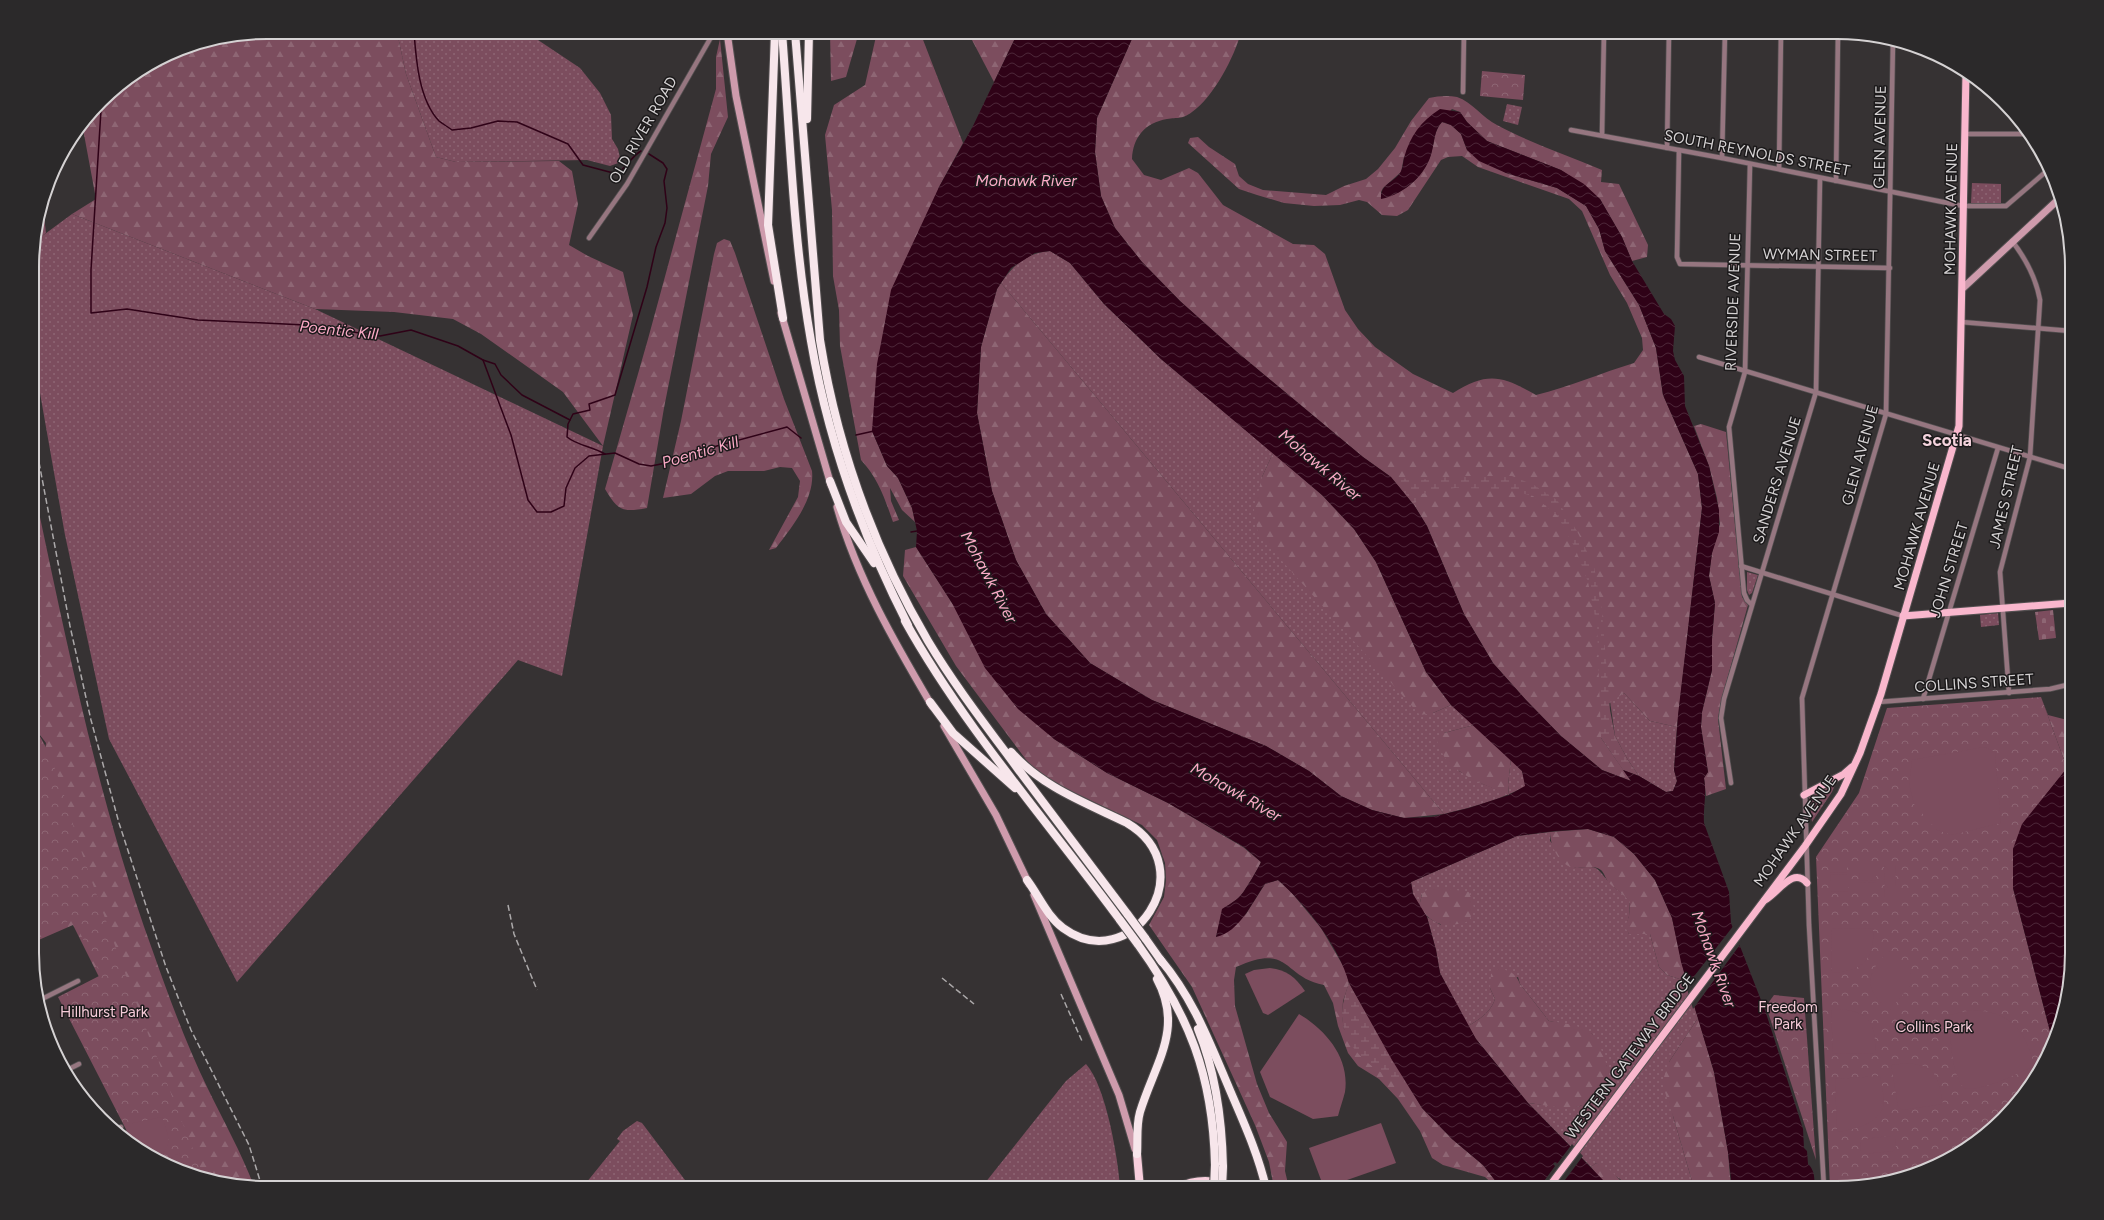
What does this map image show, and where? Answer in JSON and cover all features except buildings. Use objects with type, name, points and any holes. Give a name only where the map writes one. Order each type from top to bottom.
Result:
[{"type":"highway","points":[[774,39],[768,225],[783,318]]},
{"type":"highway","points":[[783,39],[800,263],[811,341],[820,386],[832,434],[855,508],[885,578],[908,625]]},
{"type":"highway","points":[[796,39],[820,340],[834,408],[847,456],[872,528],[904,598],[936,653],[971,706],[1181,985],[1199,1018],[1256,1151],[1264,1181]]},
{"type":"highway","points":[[807,190],[809,39]]},
{"type":"highway","points":[[830,482],[846,522],[874,563],[934,669],[963,712],[1120,920],[1171,992],[1197,1051],[1210,1100],[1221,1181]]},
{"type":"highway","points":[[930,702],[953,733],[1006,779],[1062,843]]},
{"type":"highway","points":[[971,706],[1032,774],[1127,823],[1140,832],[1154,851],[1161,874],[1158,898],[1146,918],[1127,933],[1113,938],[1099,940],[1078,937],[1058,923],[1027,880]]},
{"type":"highway","points":[[1137,943],[1164,993],[1170,1023],[1167,1038],[1138,1119],[1137,1154],[1139,1181]]},
{"type":"highway","points":[[1160,959],[1191,1014],[1210,1065],[1220,1110],[1219,1166],[1216,1181]]},
{"type":"main road","points":[[728,39],[736,96],[783,318],[844,530],[871,594],[893,639],[996,815],[1027,880],[1119,1095],[1137,1154]]},
{"type":"main road","name":"MOHAWK AVENUE","points":[[1748,921],[1805,846],[1841,794],[1855,764],[1878,702],[1957,435],[1959,426],[1963,288],[1966,79]]},
{"type":"main road","points":[[1963,288],[2055,202]]},
{"type":"main road","points":[[1903,616],[2065,604]]},
{"type":"main road","points":[[1804,795],[1844,774],[1855,764]]},
{"type":"main road","points":[[1762,902],[1794,877],[1800,877],[1807,883]]},
{"type":"main road","name":"WESTERN GATEWAY BRIDGE","points":[[1553,1181],[1748,921]]},
{"type":"street","name":"OLD RIVER ROAD","points":[[589,238],[627,184],[709,39]]},
{"type":"street","points":[[1463,92],[1464,39]]},
{"type":"street","points":[[1602,136],[1604,39]]},
{"type":"street","points":[[1667,148],[1669,39]]},
{"type":"street","points":[[1722,158],[1724,39]]},
{"type":"street","points":[[1779,169],[1781,39]]},
{"type":"street","points":[[1836,181],[1838,39]]},
{"type":"street","name":"GLEN AVENUE","points":[[1824,1181],[1805,846],[1802,698],[1886,414],[1894,46]]},
{"type":"street","name":"SOUTH REYNOLDS STREET","points":[[1570,130],[1779,169],[1963,206],[2006,206],[2044,173]]},
{"type":"street","points":[[1966,134],[2022,134]]},
{"type":"street","name":"WYMAN STREET","points":[[1679,150],[1678,262],[1683,264],[1747,266],[1890,268]]},
{"type":"street","name":"RIVERSIDE AVENUE","points":[[1750,164],[1745,372],[1729,427],[1744,593],[1747,600],[1751,604]]},
{"type":"street","name":"SANDERS AVENUE","points":[[1731,783],[1721,718],[1724,699],[1751,604],[1816,392],[1820,178]]},
{"type":"street","name":"JAMES STREET","points":[[2009,693],[2000,572],[2030,457],[2040,300],[2038,286],[2023,256],[2012,241]]},
{"type":"street","points":[[1961,322],[2065,330]]},
{"type":"street","points":[[1699,358],[2065,467]]},
{"type":"street","name":"JOHN STREET","points":[[1923,699],[1998,448]]},
{"type":"street","points":[[1741,566],[1903,616]]},
{"type":"street","name":"COLLINS STREET","points":[[1878,702],[2009,693],[2050,689],[2065,686]]},
{"type":"street","points":[[43,998],[78,980]]},
{"type":"street","points":[[71,1068],[79,1064]]},
{"type":"green space","points":[[252,39],[398,39],[406,74],[436,157],[456,162],[559,161],[572,171],[578,204],[569,245],[588,256],[623,272],[633,315],[603,446],[563,392],[481,334],[453,319],[394,312],[315,309],[72,214],[96,199],[83,132],[106,106],[128,86],[166,63],[180,56],[208,47],[223,43]]},
{"type":"green space","points":[[398,39],[536,39],[580,68],[600,93],[611,115],[612,139],[618,149],[621,162],[610,166],[587,160],[456,162],[436,157],[406,74]]},
{"type":"green space","points":[[720,39],[728,117],[711,154],[708,186],[664,408],[647,508],[626,510],[617,506],[613,502],[605,489],[648,339],[716,89],[716,57]]},
{"type":"green space","points":[[830,39],[857,39],[846,77],[831,81]]},
{"type":"green space","points":[[875,39],[923,39],[963,143],[939,187],[872,431],[887,466],[898,478],[912,508],[915,522],[902,510],[890,488],[891,501],[899,520],[893,522],[884,497],[876,481],[861,460],[840,346],[839,310],[833,276],[832,210],[825,135],[834,105],[865,85]]},
{"type":"green space","points":[[1015,39],[994,82],[972,40]]},
{"type":"green space","points":[[1132,39],[1239,39],[1234,53],[1222,76],[1200,106],[1180,118],[1167,119],[1152,124],[1142,132],[1138,138],[1133,151],[1132,159],[1144,175],[1161,180],[1189,168],[1198,173],[1223,205],[1293,244],[1314,245],[1325,254],[1345,310],[1358,329],[1375,347],[1413,374],[1453,393],[1475,382],[1485,379],[1494,379],[1513,383],[1536,395],[1634,363],[1643,350],[1642,338],[1627,303],[1610,275],[1582,211],[1569,199],[1478,167],[1462,156],[1448,157],[1441,160],[1408,210],[1397,216],[1382,215],[1367,202],[1359,200],[1340,205],[1314,206],[1284,203],[1239,189],[1188,143],[1190,138],[1198,137],[1209,147],[1235,164],[1239,176],[1248,184],[1263,190],[1326,195],[1344,186],[1366,179],[1378,169],[1395,148],[1411,121],[1429,98],[1454,96],[1468,102],[1492,122],[1510,131],[1535,143],[1602,170],[1601,182],[1619,184],[1648,245],[1647,257],[1632,261],[1622,237],[1600,199],[1561,170],[1487,141],[1467,122],[1460,112],[1452,109],[1404,157],[1401,172],[1383,188],[1381,198],[1390,196],[1414,182],[1420,175],[1429,159],[1439,125],[1442,122],[1451,125],[1461,134],[1467,150],[1506,173],[1557,188],[1586,206],[1599,229],[1605,251],[1639,305],[1656,348],[1663,395],[1698,474],[1702,508],[1677,727],[1650,721],[1624,693],[1601,709],[1601,738],[1631,781],[1602,770],[1561,736],[1493,663],[1464,614],[1427,526],[1414,505],[1391,477],[1363,457],[1237,352],[1180,301],[1142,262],[1115,228],[1101,196],[1095,152],[1097,118]]},
{"type":"green space","points":[[1482,71],[1525,75],[1523,100],[1480,96]]},
{"type":"green space","points":[[1507,104],[1522,107],[1518,125],[1503,121]]},
{"type":"green space","points":[[1972,183],[2001,184],[2001,203],[1971,203]]},
{"type":"green space","points":[[72,214],[315,309],[603,446],[562,676],[518,660],[237,982],[109,739],[65,535],[39,387],[39,252],[41,237]]},
{"type":"green space","points":[[44,218],[46,233],[41,237]]},
{"type":"green space","points":[[724,239],[730,241],[735,253],[784,399],[812,471],[810,492],[801,512],[776,548],[769,550],[798,497],[800,481],[792,468],[780,467],[764,471],[728,471],[715,476],[691,494],[663,498],[681,421],[714,254],[717,243]]},
{"type":"green space","points":[[1050,251],[1070,263],[1104,304],[1161,359],[1273,453],[1262,477],[1433,713],[1451,705],[1474,725],[1444,733],[1459,771],[1483,784],[1509,794],[1475,806],[1444,814],[1001,283],[1016,265],[1034,254]]},
{"type":"green space","points":[[1001,283],[1444,814],[1404,818],[1372,810],[1341,796],[1309,771],[1266,746],[1152,700],[1090,663],[1046,614],[1016,560],[992,491],[977,413],[981,347],[997,289]]},
{"type":"green space","points":[[1701,424],[1726,432],[1742,597],[1748,605],[1721,701],[1718,719],[1726,789],[1706,796],[1704,778],[1708,772],[1701,727],[1702,712],[1712,670],[1712,639],[1715,603],[1709,576],[1712,553],[1720,524],[1717,498],[1709,466],[1694,426]]},
{"type":"green space","points":[[1273,453],[1322,495],[1354,529],[1376,562],[1426,672],[1451,705],[1433,713],[1420,715],[1258,534],[1254,510],[1262,477]]},
{"type":"green space","points":[[1460,476],[1512,476],[1534,485],[1557,500],[1577,531],[1594,566],[1602,611],[1610,710],[1615,736],[1628,760],[1639,776],[1623,770],[1601,738],[1597,626],[1588,582],[1575,548],[1557,515],[1533,496],[1505,489],[1455,488],[1421,494],[1414,505],[1391,477],[1418,480]]},
{"type":"green space","points":[[39,512],[85,721],[115,836],[133,893],[185,1038],[208,1089],[244,1161],[252,1181],[223,1177],[183,1165],[100,979],[73,925],[39,940],[39,796],[46,743],[39,734]]},
{"type":"green space","points":[[916,547],[952,603],[1054,739],[1107,773],[1168,803],[1243,847],[1261,862],[1243,893],[1223,909],[1216,937],[1246,914],[1265,884],[1278,880],[1291,892],[1321,928],[1345,969],[1349,983],[1343,1001],[1342,1017],[1344,1029],[1388,1075],[1407,1083],[1422,1108],[1452,1139],[1483,1165],[1496,1181],[1489,1181],[1485,1177],[1443,1165],[1432,1158],[1420,1131],[1398,1099],[1379,1079],[1358,1066],[1348,1053],[1338,1026],[1333,1003],[1324,985],[1310,981],[1277,960],[1267,958],[1254,960],[1236,967],[1234,980],[1235,1006],[1257,1084],[1269,1113],[1287,1142],[1285,1171],[1287,1181],[1273,1181],[1269,1162],[1255,1125],[1192,987],[1149,925],[1164,897],[1166,880],[1165,863],[1157,840],[1142,825],[1046,779],[1027,761],[956,666],[903,576],[905,550]]},
{"type":"green space","points":[[1747,572],[1758,575],[1752,593],[1749,595],[1747,590]]},
{"type":"green space","points":[[2053,610],[2056,638],[2039,640],[2035,612]]},
{"type":"green space","points":[[1998,613],[1999,625],[1981,627],[1980,615]]},
{"type":"green space","points":[[1624,693],[1650,721],[1677,727],[1674,770],[1677,781],[1673,791],[1666,792],[1639,776],[1628,760],[1615,736],[1610,701]]},
{"type":"green space","points":[[2041,697],[2048,715],[2065,719],[2065,763]]},
{"type":"green space","name":"Collins Park","points":[[2041,697],[2065,763],[2065,771],[2045,796],[2013,849],[2013,888],[2050,1033],[2034,1067],[2018,1092],[1998,1114],[1976,1134],[1963,1143],[1924,1164],[1896,1173],[1881,1177],[1852,1181],[1830,1181],[1816,857],[1859,793],[1887,708]]},
{"type":"green space","points":[[1474,725],[1511,759],[1508,785],[1509,795],[1466,776],[1451,765],[1443,754],[1437,741],[1444,733]]},
{"type":"green space","name":"Hillhurst Park","points":[[39,735],[57,773],[79,843],[113,940],[202,1171],[180,1164],[166,1157],[129,1134],[58,997],[101,975],[73,919],[39,934]]},
{"type":"green space","points":[[1984,747],[1995,752],[2001,823],[1952,835],[1937,830],[1914,804],[1909,784],[1912,760]]},
{"type":"green space","points":[[1511,759],[1522,771],[1526,786],[1509,794],[1508,785]]},
{"type":"green space","points":[[1837,780],[1832,792],[1812,822],[1809,795]]},
{"type":"green space","points":[[1588,829],[1614,837],[1634,854],[1655,880],[1672,918],[1686,981],[1667,975],[1659,967],[1650,934],[1629,934],[1625,927],[1629,916],[1630,902],[1609,883],[1601,870],[1592,867],[1571,867],[1557,855],[1550,838],[1550,832]]},
{"type":"green space","points":[[1550,832],[1550,841],[1575,868],[1592,867],[1601,872],[1611,885],[1630,901],[1629,916],[1626,927],[1629,934],[1650,934],[1659,967],[1667,975],[1686,981],[1698,1018],[1669,1062],[1673,1116],[1692,1181],[1622,1181],[1596,1163],[1591,1167],[1528,1103],[1563,1107],[1581,1106],[1607,1067],[1592,1034],[1564,1024],[1549,1021],[1520,984],[1518,977],[1490,988],[1495,999],[1491,1008],[1477,1021],[1468,1026],[1440,973],[1436,950],[1427,917],[1441,925],[1422,894],[1419,907],[1413,894],[1411,882],[1517,836]]},
{"type":"green space","points":[[1859,863],[1876,863],[1876,871],[1859,871]]},
{"type":"green space","points":[[1830,865],[1847,865],[1847,872],[1830,873]]},
{"type":"green space","points":[[1884,865],[1895,865],[1896,886],[1900,886],[1900,897],[1885,897]]},
{"type":"green space","points":[[1859,873],[1876,873],[1876,880],[1860,881]]},
{"type":"green space","points":[[1847,874],[1847,882],[1831,882],[1830,875]]},
{"type":"green space","points":[[1876,882],[1876,890],[1860,890],[1860,883]]},
{"type":"green space","points":[[1831,884],[1848,884],[1848,891],[1831,892]]},
{"type":"green space","points":[[1443,888],[1469,892],[1474,908],[1469,921],[1454,925],[1441,924],[1430,919],[1419,907],[1422,894],[1428,889]]},
{"type":"green space","points":[[1873,928],[1872,948],[1865,961],[1852,969],[1832,973],[1831,929]]},
{"type":"green space","points":[[1889,951],[1914,977],[1914,981],[1890,1010],[1875,995],[1871,988],[1870,981],[1872,974],[1881,959]]},
{"type":"green space","points":[[1270,968],[1286,972],[1298,982],[1305,991],[1268,1015],[1263,1013],[1245,974],[1254,970]]},
{"type":"green space","points":[[1499,968],[1509,971],[1514,975],[1549,1021],[1583,1028],[1595,1038],[1606,1063],[1609,1080],[1602,1092],[1593,1099],[1584,1105],[1568,1108],[1528,1103],[1476,1039],[1468,1026],[1477,1021],[1491,1008],[1495,999],[1490,988],[1491,974]]},
{"type":"green space","points":[[1349,983],[1407,1083],[1396,1080],[1374,1068],[1355,1050],[1348,1039],[1342,1016],[1344,999]]},
{"type":"green space","name":"Freedom Park","points":[[1774,995],[1804,998],[1816,1160],[1766,1006]]},
{"type":"green space","points":[[1831,1009],[1852,1011],[1866,1018],[1874,1031],[1875,1053],[1833,1054]]},
{"type":"green space","points":[[1972,1010],[1997,1015],[2007,1019],[2015,1025],[2026,1042],[2031,1053],[2034,1066],[1990,1085],[1972,1089],[1964,1088],[1956,1073],[1951,1043],[1949,1015]]},
{"type":"green space","points":[[1299,1014],[1318,1028],[1327,1037],[1340,1057],[1346,1080],[1345,1092],[1338,1116],[1313,1119],[1270,1097],[1260,1072]]},
{"type":"green space","points":[[1698,1018],[1714,1072],[1728,1152],[1730,1181],[1692,1181],[1662,1083],[1669,1062]]},
{"type":"green space","points":[[1907,1063],[1925,1067],[1934,1074],[1943,1104],[1902,1110],[1898,1106],[1891,1065]]},
{"type":"green space","points":[[1086,1064],[1093,1074],[1110,1123],[1117,1159],[1119,1181],[987,1181],[1066,1081]]},
{"type":"green space","points":[[1880,1076],[1884,1102],[1878,1115],[1873,1120],[1859,1127],[1837,1132],[1835,1079]]},
{"type":"green space","points":[[162,1117],[168,1135],[168,1145],[162,1154],[141,1143],[127,1134],[126,1131],[133,1123]]},
{"type":"green space","points":[[637,1121],[642,1123],[686,1181],[588,1181],[620,1141],[617,1139],[623,1131]]},
{"type":"green space","points":[[1381,1123],[1396,1163],[1344,1181],[1321,1181],[1309,1148]]},
{"type":"green space","points":[[1891,1136],[1895,1138],[1896,1148],[1893,1151],[1864,1154],[1861,1152],[1860,1143],[1863,1139]]},
{"type":"green space","points":[[179,1153],[184,1165],[180,1164],[169,1159]]},
{"type":"green space","points":[[1596,1163],[1608,1168],[1621,1181],[1602,1181],[1591,1167]]},
{"type":"water","name":"Mohawk River","points":[[1015,39],[1132,39],[1097,118],[1095,152],[1101,196],[1115,228],[1142,262],[1180,301],[1237,352],[1363,457],[1391,477],[1414,505],[1427,526],[1464,614],[1493,663],[1561,736],[1602,770],[1631,781],[1623,770],[1639,776],[1666,792],[1673,791],[1677,781],[1674,770],[1678,715],[1702,508],[1698,474],[1663,395],[1656,348],[1639,305],[1605,251],[1599,229],[1586,206],[1557,188],[1506,173],[1479,161],[1467,150],[1461,134],[1451,125],[1442,122],[1439,125],[1429,159],[1425,168],[1414,182],[1398,193],[1381,199],[1381,194],[1385,187],[1401,171],[1406,150],[1417,130],[1427,119],[1440,109],[1460,112],[1467,122],[1487,141],[1561,170],[1584,184],[1600,199],[1622,237],[1632,261],[1664,314],[1671,319],[1675,326],[1673,351],[1675,360],[1684,376],[1685,406],[1709,466],[1719,510],[1719,532],[1712,553],[1709,576],[1715,603],[1712,639],[1712,670],[1702,712],[1701,727],[1708,772],[1704,778],[1704,823],[1729,892],[1731,923],[1766,1013],[1803,1129],[1804,1148],[1807,1151],[1808,1164],[1812,1169],[1814,1181],[1731,1181],[1728,1152],[1714,1072],[1681,962],[1672,918],[1655,880],[1634,854],[1614,837],[1588,829],[1555,831],[1517,836],[1411,882],[1413,894],[1427,917],[1436,950],[1440,973],[1476,1039],[1528,1103],[1604,1181],[1496,1181],[1483,1165],[1452,1139],[1422,1108],[1392,1060],[1349,983],[1338,955],[1330,941],[1300,901],[1278,880],[1265,884],[1239,923],[1224,934],[1216,937],[1222,909],[1234,901],[1246,889],[1261,862],[1244,847],[1168,803],[1107,773],[1054,739],[1018,709],[985,668],[952,603],[916,547],[917,531],[912,508],[898,478],[887,466],[872,431],[877,364],[891,290],[939,187],[973,126]],"holes":[[[1050,251],[1070,263],[1104,304],[1161,359],[1322,495],[1354,529],[1376,562],[1426,672],[1451,705],[1522,771],[1525,786],[1509,795],[1469,808],[1432,817],[1404,818],[1372,810],[1341,796],[1309,771],[1266,746],[1152,700],[1090,663],[1046,614],[1016,560],[992,491],[977,413],[981,347],[997,289],[1011,268],[1035,253]]]},
{"type":"water","points":[[2065,770],[2065,968],[2061,997],[2050,1033],[2013,888],[2013,849],[2022,824]]},
{"type":"pier","points":[[1734,925],[1742,942],[1693,1009],[1687,989],[1688,984]]},
{"type":"pier","points":[[1572,1144],[1583,1156],[1564,1181],[1544,1181],[1555,1166],[1553,1164],[1555,1162],[1557,1164]]},
{"type":"waterway","points":[[415,39],[420,79],[427,102],[439,121],[452,130],[471,128],[498,121],[517,122],[568,144],[583,165],[617,174],[635,155],[641,151]]},
{"type":"waterway","name":"Poentic Kill","points":[[101,112],[91,270],[91,313],[127,309],[198,320],[305,325],[380,336],[411,330],[458,346],[483,360],[511,435],[528,500],[537,512],[551,512],[564,506],[566,488],[575,468],[589,456],[615,453],[639,464],[651,466],[666,463],[702,450],[787,427],[801,438]]},
{"type":"waterway","points":[[605,454],[567,437],[568,424],[573,414],[590,410],[589,404],[615,395],[647,287],[656,247],[665,223],[667,208],[664,181],[667,169],[663,163],[649,154]]},
{"type":"waterway","points":[[483,360],[495,364],[501,375],[522,395],[570,420]]},
{"type":"waterway","name":"Poentic Kill","points":[[856,435],[874,431]]},
{"type":"waterway","points":[[911,532],[917,531]]},
{"type":"railway","points":[[39,462],[70,626],[91,720],[119,823],[166,967],[191,1030],[249,1145],[260,1181]]},
{"type":"railway","points":[[508,905],[514,934],[537,990]]},
{"type":"railway","points":[[942,978],[974,1004]]},
{"type":"railway","points":[[1061,994],[1082,1041]]},
{"type":"district","name":"Scotia","points":[[1947,440]]}]
